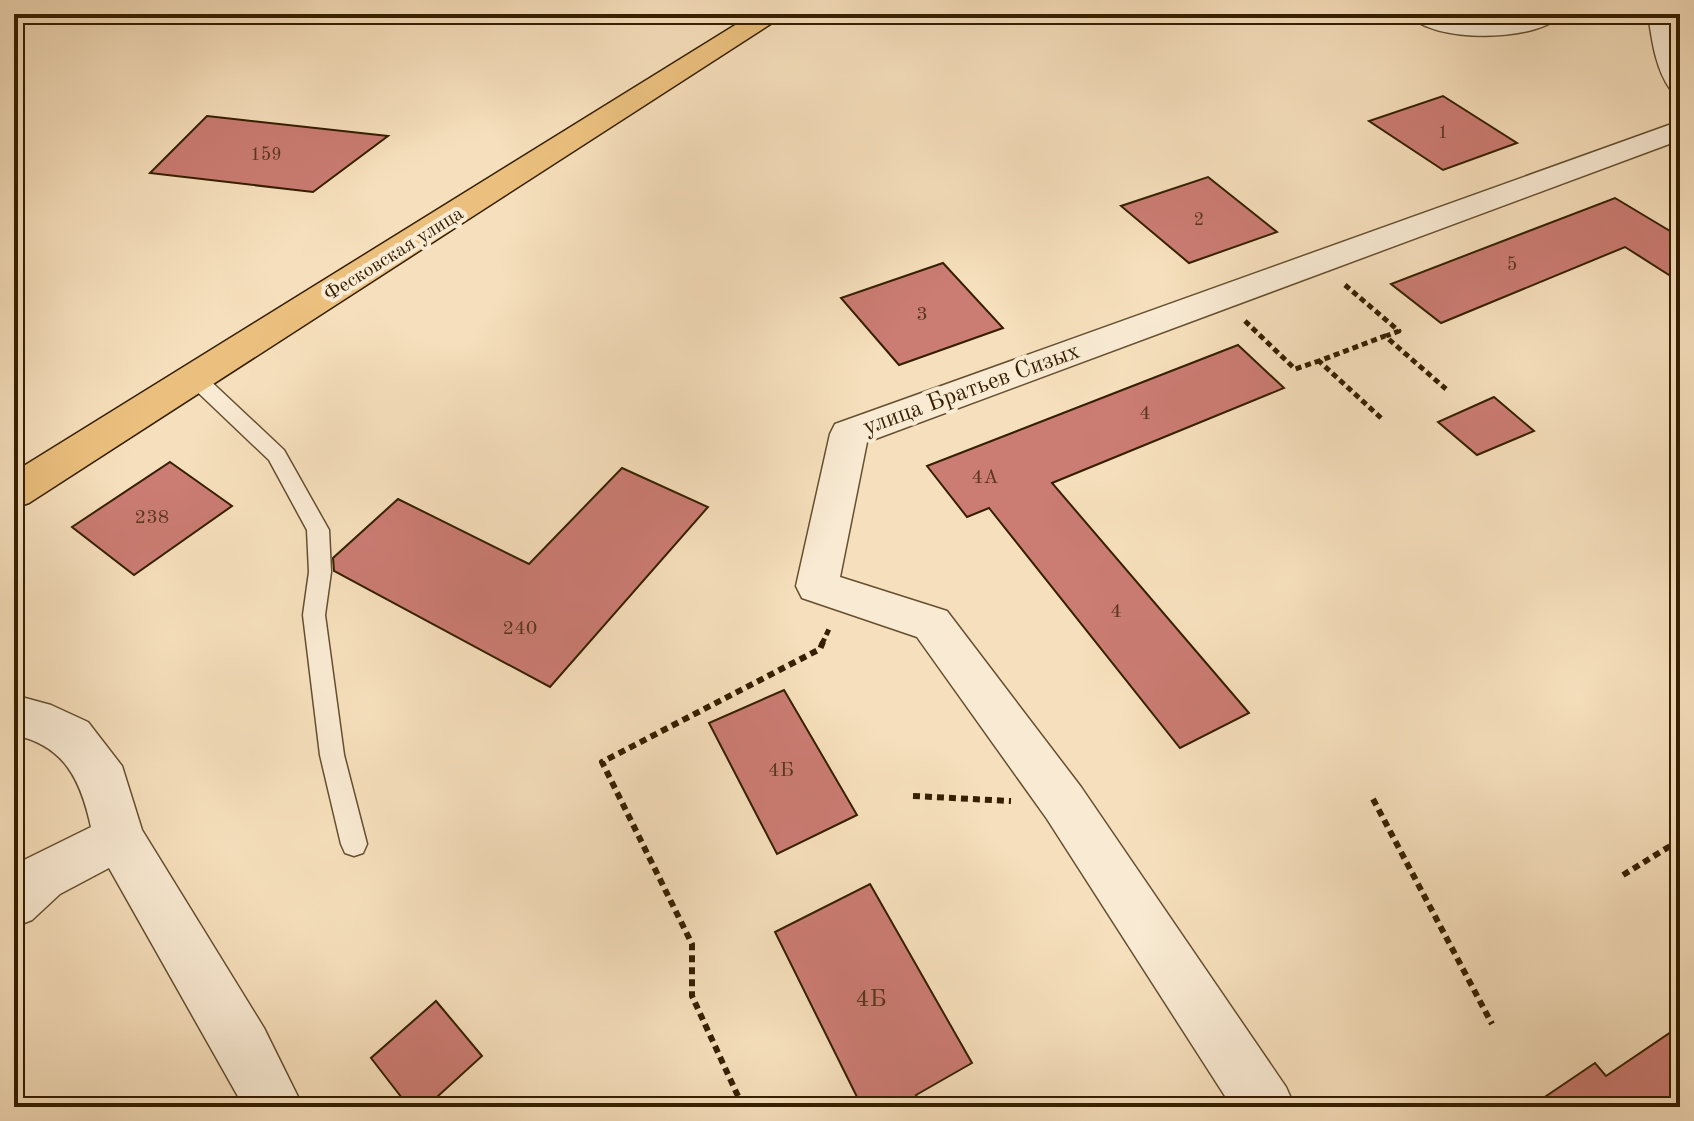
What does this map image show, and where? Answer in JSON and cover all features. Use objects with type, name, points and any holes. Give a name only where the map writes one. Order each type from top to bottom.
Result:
[{"type":"main road","name":"Фесковская улица","points":[[14,492],[772,14]]},
{"type":"street","points":[[1422,14],[1457,29],[1486,31],[1548,14]]},
{"type":"street","points":[[1661,14],[1668,55],[1680,83]]},
{"type":"street","name":"улица Братьев Сизых","points":[[1266,1107],[1064,803],[932,624],[817,586],[849,434],[1680,130]]},
{"type":"street","points":[[14,715],[35,719],[71,736],[105,781],[119,838],[244,1048],[274,1107]]},
{"type":"street","points":[[14,902],[42,877],[119,838]]},
{"type":"lane","points":[[195,378],[277,455],[318,530],[320,572],[314,615],[332,755],[354,844]]},
{"type":"path","points":[[1219,297],[1295,369],[1399,331],[1317,261]]},
{"type":"path","points":[[1385,336],[1446,389]]},
{"type":"path","points":[[1319,361],[1381,418]]},
{"type":"path","points":[[743,1107],[692,996],[692,944],[602,762],[820,649]]},
{"type":"path","points":[[913,796],[1064,803]]},
{"type":"path","points":[[1373,799],[1492,1024]]},
{"type":"path","points":[[1623,875],[1680,840]]},
{"type":"building","points":[[1443,96],[1517,143],[1443,170],[1369,121]]},
{"type":"building","points":[[207,116],[388,136],[313,192],[150,173]]},
{"type":"building","points":[[1208,177],[1277,232],[1189,263],[1121,206]]},
{"type":"building","points":[[1615,198],[1680,237],[1680,282],[1625,247],[1441,323],[1391,284]]},
{"type":"building","points":[[943,263],[1003,328],[899,365],[841,298]]},
{"type":"building","points":[[1238,345],[1284,388],[1052,483],[1249,713],[1180,748],[989,508],[967,517],[927,466]]},
{"type":"building","points":[[1494,397],[1534,431],[1477,455],[1438,422]]},
{"type":"building","points":[[170,462],[232,506],[134,575],[72,527]]},
{"type":"building","points":[[622,468],[708,507],[550,687],[334,571],[333,558],[398,499],[529,564]]},
{"type":"building","points":[[784,690],[857,815],[777,854],[709,723]]},
{"type":"building","points":[[870,884],[972,1063],[916,1095],[923,1107],[862,1107],[775,932]]},
{"type":"building","points":[[436,1001],[482,1056],[426,1107],[409,1107],[371,1058]]},
{"type":"building","points":[[1680,1026],[1680,1107],[1530,1107],[1595,1063],[1606,1076]]}]
